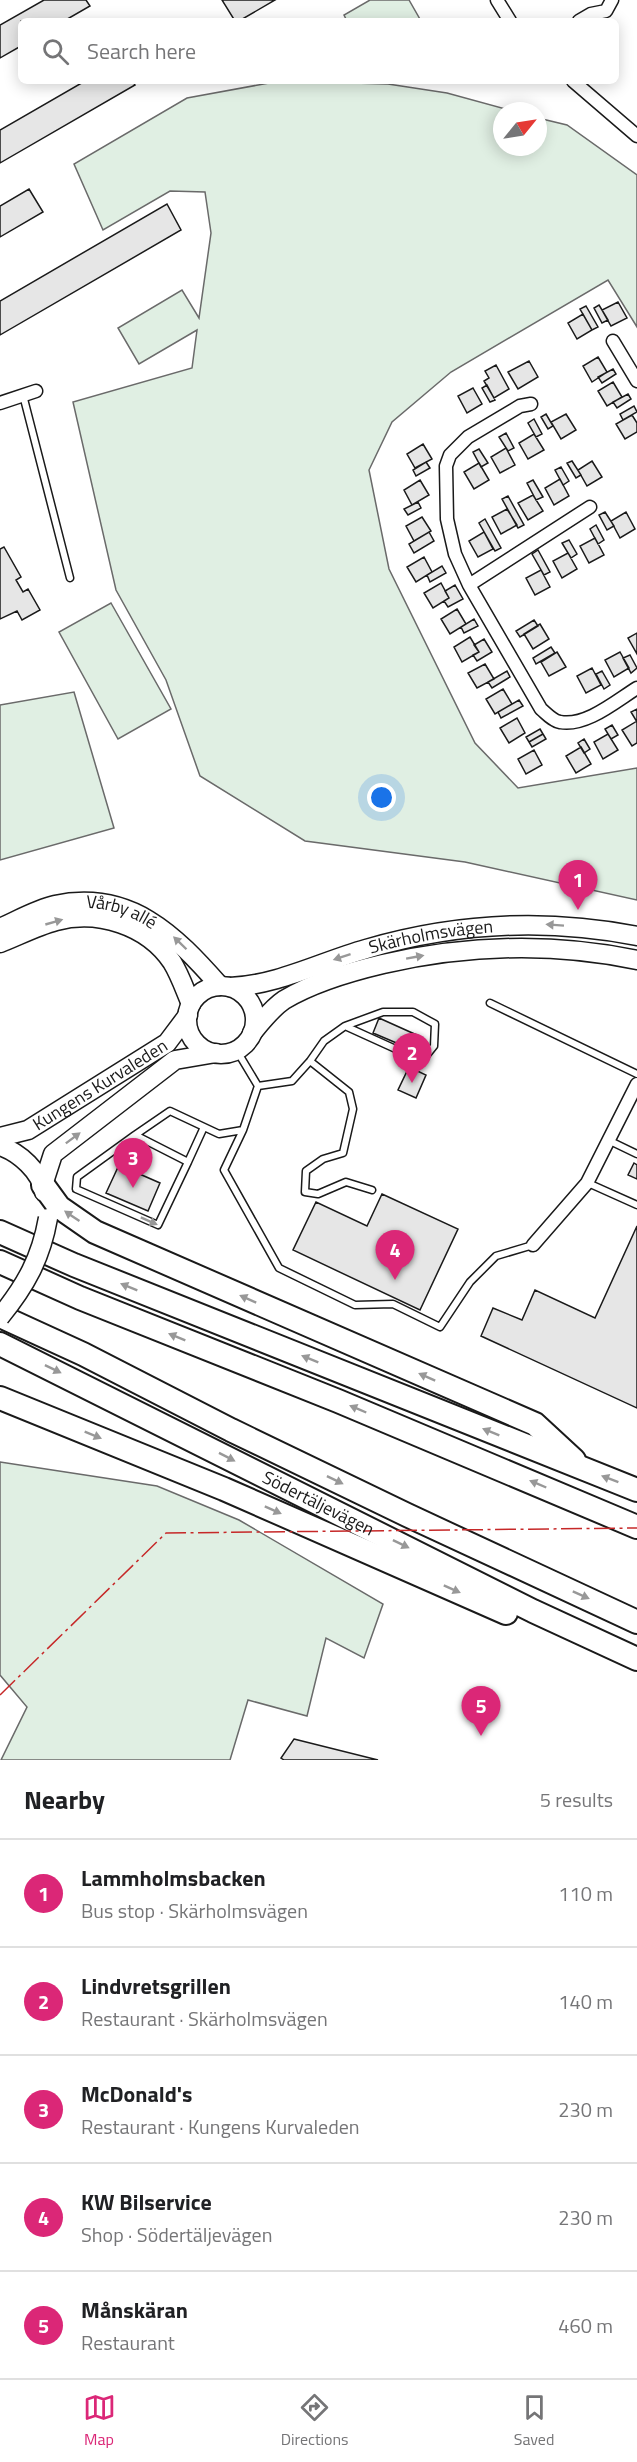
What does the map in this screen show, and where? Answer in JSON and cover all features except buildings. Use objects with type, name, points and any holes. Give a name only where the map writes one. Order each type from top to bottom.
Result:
[{"type":"highway","points":[[43,1185],[59,1207],[95,1232],[535,1424],[584,1469]]},
{"type":"highway","points":[[0,1232],[74,1265],[637,1490]]},
{"type":"highway","points":[[0,1262],[80,1298],[338,1401],[637,1527]]},
{"type":"highway","points":[[0,1316],[83,1354],[231,1430],[527,1572],[637,1622]]},
{"type":"highway","name":"Södertäljevägen","points":[[0,1344],[533,1611],[637,1660]]},
{"type":"highway","points":[[0,1398],[224,1489],[566,1640],[637,1660]]},
{"type":"main road","name":"Vårby allé","points":[[0,928],[54,905],[86,901],[116,905],[149,920],[174,937],[225,986]]},
{"type":"main road","name":"Vårby allé","points":[[0,944],[55,921],[84,917],[103,918],[138,931],[164,951],[178,973],[190,1010]]},
{"type":"main road","name":"Skärholmsvägen","points":[[225,986],[273,982],[364,949],[404,939],[493,925],[572,926],[637,936]]},
{"type":"main road","name":"Skärholmsvägen","points":[[252,1033],[282,1001],[300,991],[362,969],[400,960],[474,949],[515,947],[550,948],[637,960]]},
{"type":"main road","points":[[225,986],[239,991],[251,1005],[254,1014],[252,1033],[246,1043],[237,1051],[226,1054],[203,1048],[194,1039],[189,1028],[190,1010],[198,995],[208,988],[225,986]]},
{"type":"main road","name":"Kungens Kurvaleden","points":[[0,1137],[28,1130],[166,1043],[190,1010]]},
{"type":"main road","name":"Kungens Kurvaleden","points":[[43,1185],[53,1154],[176,1060],[216,1053]]},
{"type":"main road","points":[[0,1146],[24,1159],[43,1185],[48,1218],[44,1240],[27,1281],[0,1316]]},
{"type":"street","points":[[497,0],[508,18]]},
{"type":"street","points":[[584,18],[606,11],[612,0]]},
{"type":"street","points":[[576,84],[637,136]]},
{"type":"street","points":[[613,340],[637,381]]},
{"type":"street","points":[[0,403],[36,391]]},
{"type":"street","points":[[531,404],[520,406],[468,438],[450,455],[446,466],[447,519],[455,554],[469,585],[541,709],[558,722],[572,723],[589,717],[637,688]]},
{"type":"street","points":[[469,585],[590,507]]},
{"type":"street","points":[[533,1245],[587,1183],[637,1084]]},
{"type":"lane","points":[[23,394],[70,578]]},
{"type":"lane","points":[[490,1003],[637,1074]]},
{"type":"lane","points":[[258,1086],[292,1081],[324,1041],[345,1026],[383,1012],[413,1012],[435,1024],[434,1046],[422,1060],[345,1026]]},
{"type":"lane","points":[[237,1051],[258,1086],[243,1130],[224,1170],[279,1268],[355,1305],[393,1304],[440,1327],[470,1282],[496,1256],[533,1245]]},
{"type":"lane","points":[[310,1061],[349,1092],[353,1109],[343,1153],[323,1159],[306,1171],[305,1192],[318,1194],[346,1182],[372,1190]]},
{"type":"lane","points":[[204,1127],[158,1225],[76,1189],[77,1177],[170,1111],[219,1134],[243,1130]]},
{"type":"lane","points":[[135,1135],[188,1162]]},
{"type":"lane","points":[[608,1140],[637,1154]]},
{"type":"lane","points":[[587,1183],[637,1205]]},
{"type":"green space","points":[[370,0],[409,0],[419,18],[346,18],[344,15]]},
{"type":"green space","points":[[264,84],[388,84],[447,93],[493,106],[493,156],[547,156],[547,120],[567,125],[637,175],[637,327],[608,280],[451,372],[392,422],[369,470],[389,569],[475,743],[518,788],[637,768],[637,900],[465,862],[305,841],[200,776],[166,680],[116,590],[73,402],[192,368],[197,330],[139,364],[118,328],[182,290],[199,318],[211,233],[205,192],[170,191],[103,230],[74,164],[187,98]]},
{"type":"green space","points":[[111,603],[171,709],[118,739],[59,632]]},
{"type":"green space","points":[[74,692],[114,828],[0,860],[0,705]]},
{"type":"green space","points":[[0,1462],[157,1486],[239,1520],[383,1604],[364,1658],[326,1638],[307,1716],[248,1700],[230,1760],[1,1760],[27,1707],[0,1675]]},
{"type":"power","points":[[0,1695],[166,1533],[637,1528]]},
{"type":"place","name":"Lammholmsbacken","points":[[578,910]]},
{"type":"place","name":"Lindvretsgrillen","points":[[412,1083]]},
{"type":"place","name":"McDonald's","points":[[133,1188]]},
{"type":"place","name":"KW Bilservice","points":[[395,1280]]},
{"type":"place","name":"Månskäran","points":[[481,1736]]}]
